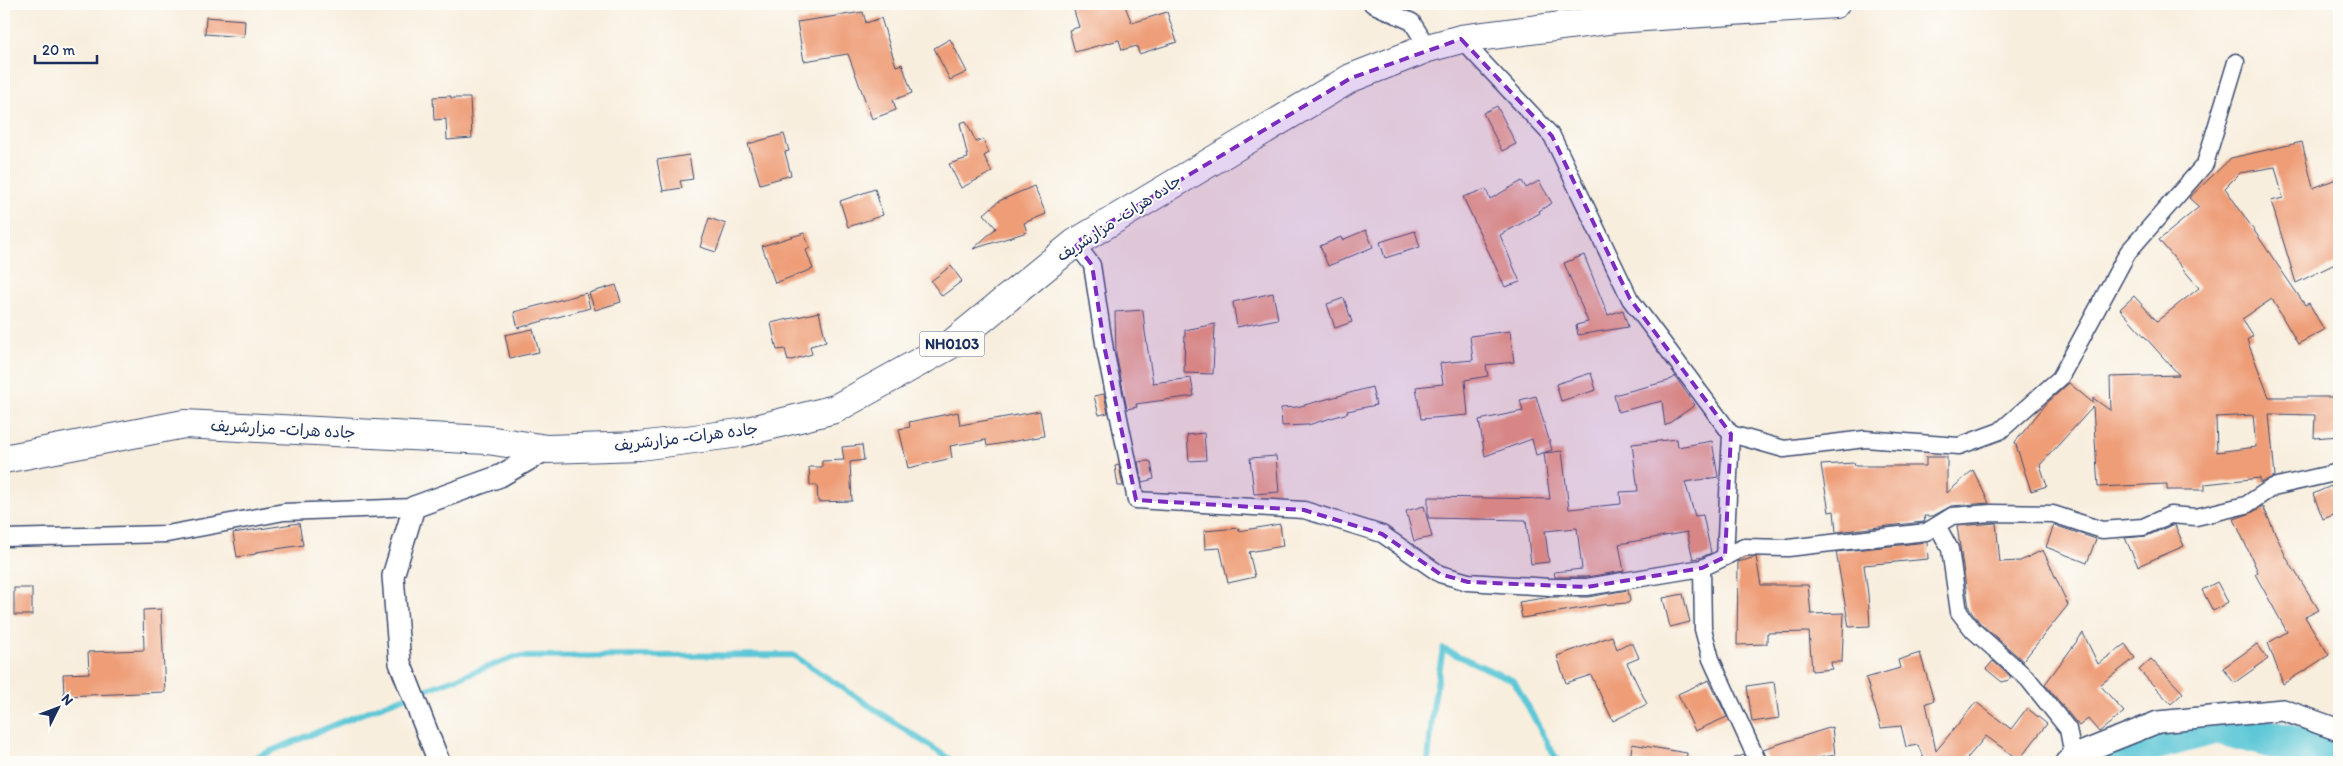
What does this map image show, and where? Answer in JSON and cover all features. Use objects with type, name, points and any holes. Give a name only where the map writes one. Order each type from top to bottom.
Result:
[{"type":"highway","name":"جاده هرات- مزارشریف","points":[[4,460],[184,424],[487,440],[547,448],[640,446],[740,433],[835,409],[950,345],[1075,243],[1351,78],[1428,48],[1461,39],[1615,19],[1835,4]]},
{"type":"street","points":[[1372,4],[1412,22],[1428,48]]},
{"type":"street","points":[[1461,39],[1552,136],[1630,299],[1731,434],[1784,449],[1865,440],[1959,446],[2000,431],[2060,378],[2128,252],[2205,164],[2236,62]]},
{"type":"street","points":[[1075,243],[1092,265],[1104,350],[1136,500],[1304,510],[1382,534],[1440,574],[1468,582],[1550,587],[1587,587],[1702,568],[1744,548],[1788,548],[1926,532],[1938,527],[1952,516],[1991,513],[2053,514],[2102,530],[2143,527],[2170,514],[2196,516],[2246,505],[2273,487],[2339,472]]},
{"type":"street","points":[[1725,557],[1731,434]]},
{"type":"street","points":[[4,538],[167,534],[284,512],[414,507],[500,476],[547,448]]},
{"type":"street","points":[[414,507],[393,576],[400,663],[439,762]]},
{"type":"street","points":[[1938,527],[1950,549],[1959,612],[1973,630],[2028,679],[2068,729],[2070,759],[2158,722],[2284,710],[2339,730]]},
{"type":"street","points":[[1702,568],[1703,629],[1711,659],[1758,762]]},
{"type":"highlighted area","points":[[1461,39],[1552,136],[1630,299],[1731,434],[1725,557],[1702,568],[1587,587],[1468,582],[1440,574],[1382,534],[1304,510],[1136,500],[1105,350],[1092,265],[1075,243],[1351,78]]},
{"type":"building","points":[[1072,4],[1124,4],[1132,23],[1167,12],[1177,42],[1139,54],[1137,46],[1122,50],[1119,40],[1075,52],[1069,30],[1079,27]]},
{"type":"building","points":[[863,12],[866,23],[881,18],[896,66],[902,64],[912,93],[893,100],[896,110],[872,119],[848,54],[804,61],[797,22]]},
{"type":"building","points":[[206,17],[245,20],[244,37],[205,34]]},
{"type":"building","points":[[950,39],[967,72],[950,80],[934,48]]},
{"type":"building","points":[[451,96],[451,98],[470,98],[472,138],[447,140],[446,119],[434,120],[433,97]]},
{"type":"building","points":[[1497,106],[1516,144],[1502,151],[1483,113]]},
{"type":"building","points":[[966,121],[976,142],[983,139],[989,153],[984,156],[992,172],[961,188],[949,164],[968,158],[960,123]]},
{"type":"building","points":[[784,134],[789,151],[785,152],[791,175],[760,184],[748,144]]},
{"type":"building","points":[[2302,142],[2313,188],[2339,178],[2339,262],[2296,283],[2271,201],[2283,198],[2275,167],[2240,173],[2225,188],[2305,305],[2309,303],[2324,330],[2298,344],[2272,299],[2242,319],[2253,336],[2247,340],[2269,397],[2339,397],[2339,436],[2314,438],[2315,415],[2269,414],[2275,476],[2260,483],[2260,478],[2205,484],[2205,490],[2167,490],[2167,484],[2098,487],[2093,407],[2040,465],[2047,486],[2031,491],[2015,442],[2047,403],[2069,383],[2093,403],[2093,398],[2111,411],[2110,377],[2179,375],[2120,309],[2134,296],[2157,321],[2199,288],[2159,240],[2199,207],[2189,198],[2231,158]],"holes":[[[2253,415],[2256,447],[2217,452],[2216,417]]]},
{"type":"building","points":[[689,155],[693,179],[680,181],[682,188],[663,191],[657,160]]},
{"type":"building","points":[[1522,181],[1526,188],[1539,181],[1552,203],[1539,211],[1540,213],[1500,235],[1520,282],[1505,287],[1463,197],[1486,189],[1490,199]]},
{"type":"building","points":[[1034,186],[1046,214],[1024,223],[1027,232],[973,249],[996,228],[984,214],[999,201]]},
{"type":"building","points":[[875,189],[883,215],[848,227],[840,201]]},
{"type":"building","points":[[709,218],[726,224],[716,252],[700,247]]},
{"type":"building","points":[[1366,230],[1373,247],[1328,266],[1320,246],[1341,237],[1342,240]]},
{"type":"building","points":[[1415,231],[1420,247],[1385,258],[1380,242]]},
{"type":"building","points":[[804,233],[810,248],[806,250],[813,269],[775,283],[762,246]]},
{"type":"building","points":[[1584,255],[1608,315],[1623,310],[1628,327],[1578,335],[1576,325],[1588,322],[1564,263]]},
{"type":"building","points":[[951,266],[962,281],[942,296],[931,281]]},
{"type":"building","points":[[616,285],[621,302],[595,310],[589,293]]},
{"type":"building","points":[[586,293],[590,308],[518,328],[514,312]]},
{"type":"building","points":[[1273,293],[1278,319],[1237,327],[1233,302]]},
{"type":"building","points":[[1344,298],[1352,322],[1335,328],[1327,304]]},
{"type":"building","points":[[1143,310],[1153,383],[1191,378],[1194,396],[1136,404],[1137,407],[1127,409],[1116,354],[1115,312]]},
{"type":"building","points":[[819,312],[826,342],[810,346],[812,354],[788,361],[785,349],[777,350],[771,323]]},
{"type":"building","points":[[1215,324],[1213,374],[1184,373],[1185,330]]},
{"type":"building","points":[[533,329],[539,352],[510,358],[505,335]]},
{"type":"building","points":[[1510,331],[1514,362],[1486,365],[1488,376],[1465,380],[1468,415],[1421,419],[1416,387],[1443,384],[1440,363],[1473,360],[1470,336]]},
{"type":"building","points":[[1591,373],[1596,390],[1561,401],[1556,384]]},
{"type":"building","points":[[1675,376],[1695,405],[1665,426],[1662,401],[1618,412],[1614,395],[1668,381]]},
{"type":"building","points":[[1372,387],[1376,405],[1347,411],[1348,413],[1308,425],[1282,426],[1281,408],[1297,407]]},
{"type":"building","points":[[1104,394],[1108,413],[1099,415],[1094,396]]},
{"type":"building","points":[[1536,396],[1552,450],[1536,455],[1532,439],[1485,456],[1479,420],[1523,411],[1520,400]]},
{"type":"building","points":[[1040,411],[1044,436],[987,446],[986,440],[950,446],[952,458],[908,468],[899,429],[910,427],[909,422],[958,412],[960,425]]},
{"type":"building","points":[[1204,433],[1206,460],[1189,461],[1187,435]]},
{"type":"building","points":[[1677,439],[1678,447],[1712,441],[1718,477],[1685,482],[1695,516],[1703,515],[1711,553],[1702,557],[1693,559],[1687,532],[1619,544],[1624,571],[1586,577],[1555,577],[1554,572],[1582,569],[1577,528],[1545,531],[1549,562],[1531,564],[1526,520],[1428,518],[1428,497],[1550,499],[1544,453],[1562,451],[1569,509],[1621,504],[1620,492],[1638,491],[1632,444]]},
{"type":"building","points":[[862,445],[864,460],[850,462],[852,501],[818,502],[817,485],[810,485],[809,467],[822,467],[822,461],[844,460],[842,447]]},
{"type":"building","points":[[1276,456],[1279,492],[1254,494],[1250,458]]},
{"type":"building","points":[[1926,457],[1947,457],[1947,493],[1973,470],[1989,503],[1951,506],[1933,516],[1924,516],[1925,521],[1923,522],[1836,532],[1834,511],[1829,512],[1821,465],[1854,463],[1855,466],[1926,466]]},
{"type":"building","points":[[1138,462],[1151,462],[1154,479],[1142,482]]},
{"type":"building","points":[[1119,465],[1123,486],[1118,486],[1115,466]]},
{"type":"building","points":[[2331,486],[2339,506],[2339,513],[2323,519],[2313,494]]},
{"type":"building","points":[[1424,506],[1432,537],[1414,541],[1406,511]]},
{"type":"building","points":[[2263,506],[2286,557],[2319,610],[2305,617],[2329,655],[2283,684],[2268,643],[2287,632],[2255,574],[2258,572],[2234,519]]},
{"type":"building","points":[[299,523],[303,545],[256,552],[256,554],[237,557],[233,533]]},
{"type":"building","points":[[1996,523],[2000,562],[2020,561],[2043,550],[2068,605],[2023,661],[1980,623],[1969,608],[1957,526]]},
{"type":"building","points":[[1280,524],[1283,546],[1249,552],[1255,577],[1228,583],[1220,548],[1205,549],[1204,531],[1239,528],[1239,531]]},
{"type":"building","points":[[2054,525],[2096,539],[2087,563],[2046,547]]},
{"type":"building","points":[[2175,525],[2184,546],[2138,566],[2125,538],[2147,536]]},
{"type":"building","points":[[1927,542],[1928,559],[1864,565],[1870,626],[1849,627],[1836,552]]},
{"type":"building","points":[[1756,557],[1761,585],[1808,585],[1811,614],[1844,613],[1842,662],[1831,662],[1832,669],[1812,671],[1809,632],[1767,633],[1767,644],[1737,645],[1738,562]]},
{"type":"building","points":[[2217,582],[2228,602],[2213,611],[2202,590]]},
{"type":"building","points":[[14,588],[32,588],[32,615],[14,615]]},
{"type":"building","points":[[1628,590],[1630,601],[1628,603],[1601,605],[1522,618],[1519,602],[1551,597],[1588,597]]},
{"type":"building","points":[[1683,594],[1690,622],[1670,627],[1663,598]]},
{"type":"building","points":[[161,609],[165,692],[64,696],[63,674],[89,673],[88,652],[144,650],[143,610]]},
{"type":"building","points":[[2083,633],[2098,664],[2125,644],[2135,658],[2100,685],[2124,712],[2099,732],[2088,719],[2079,726],[2045,684]]},
{"type":"building","points":[[1612,636],[1617,649],[1626,644],[1633,644],[1639,658],[1627,663],[1647,704],[1613,721],[1591,675],[1566,683],[1557,656]]},
{"type":"building","points":[[2257,644],[2268,659],[2234,683],[2223,668]]},
{"type":"building","points":[[1920,653],[1934,701],[1926,703],[1936,751],[1976,702],[2011,729],[2027,708],[2047,724],[2019,760],[1986,736],[1964,762],[1925,762],[1918,745],[1906,747],[1901,726],[1881,728],[1866,678],[1900,668],[1898,660]]},
{"type":"building","points":[[2151,659],[2183,693],[2171,704],[2139,670]]},
{"type":"building","points":[[1993,661],[2011,677],[2009,680],[2002,682],[1986,669]]},
{"type":"building","points":[[1709,680],[1727,717],[1695,731],[1678,694]]},
{"type":"building","points":[[1774,682],[1779,718],[1752,722],[1747,686]]},
{"type":"building","points":[[1832,727],[1835,755],[1796,762],[1768,762],[1763,749]]},
{"type":"building","points":[[1632,744],[1687,753],[1686,762],[1630,762]]},
{"type":"building","points":[[1744,755],[1747,762],[1733,762],[1732,759]]},
{"type":"waterway","points":[[1428,762],[1433,707],[1443,649],[1514,681],[1558,762]]},
{"type":"waterway","points":[[244,762],[381,706],[515,657],[793,655],[954,762]]},
{"type":"waterway","points":[[2090,762],[2093,758],[2217,725],[2339,757]]}]
